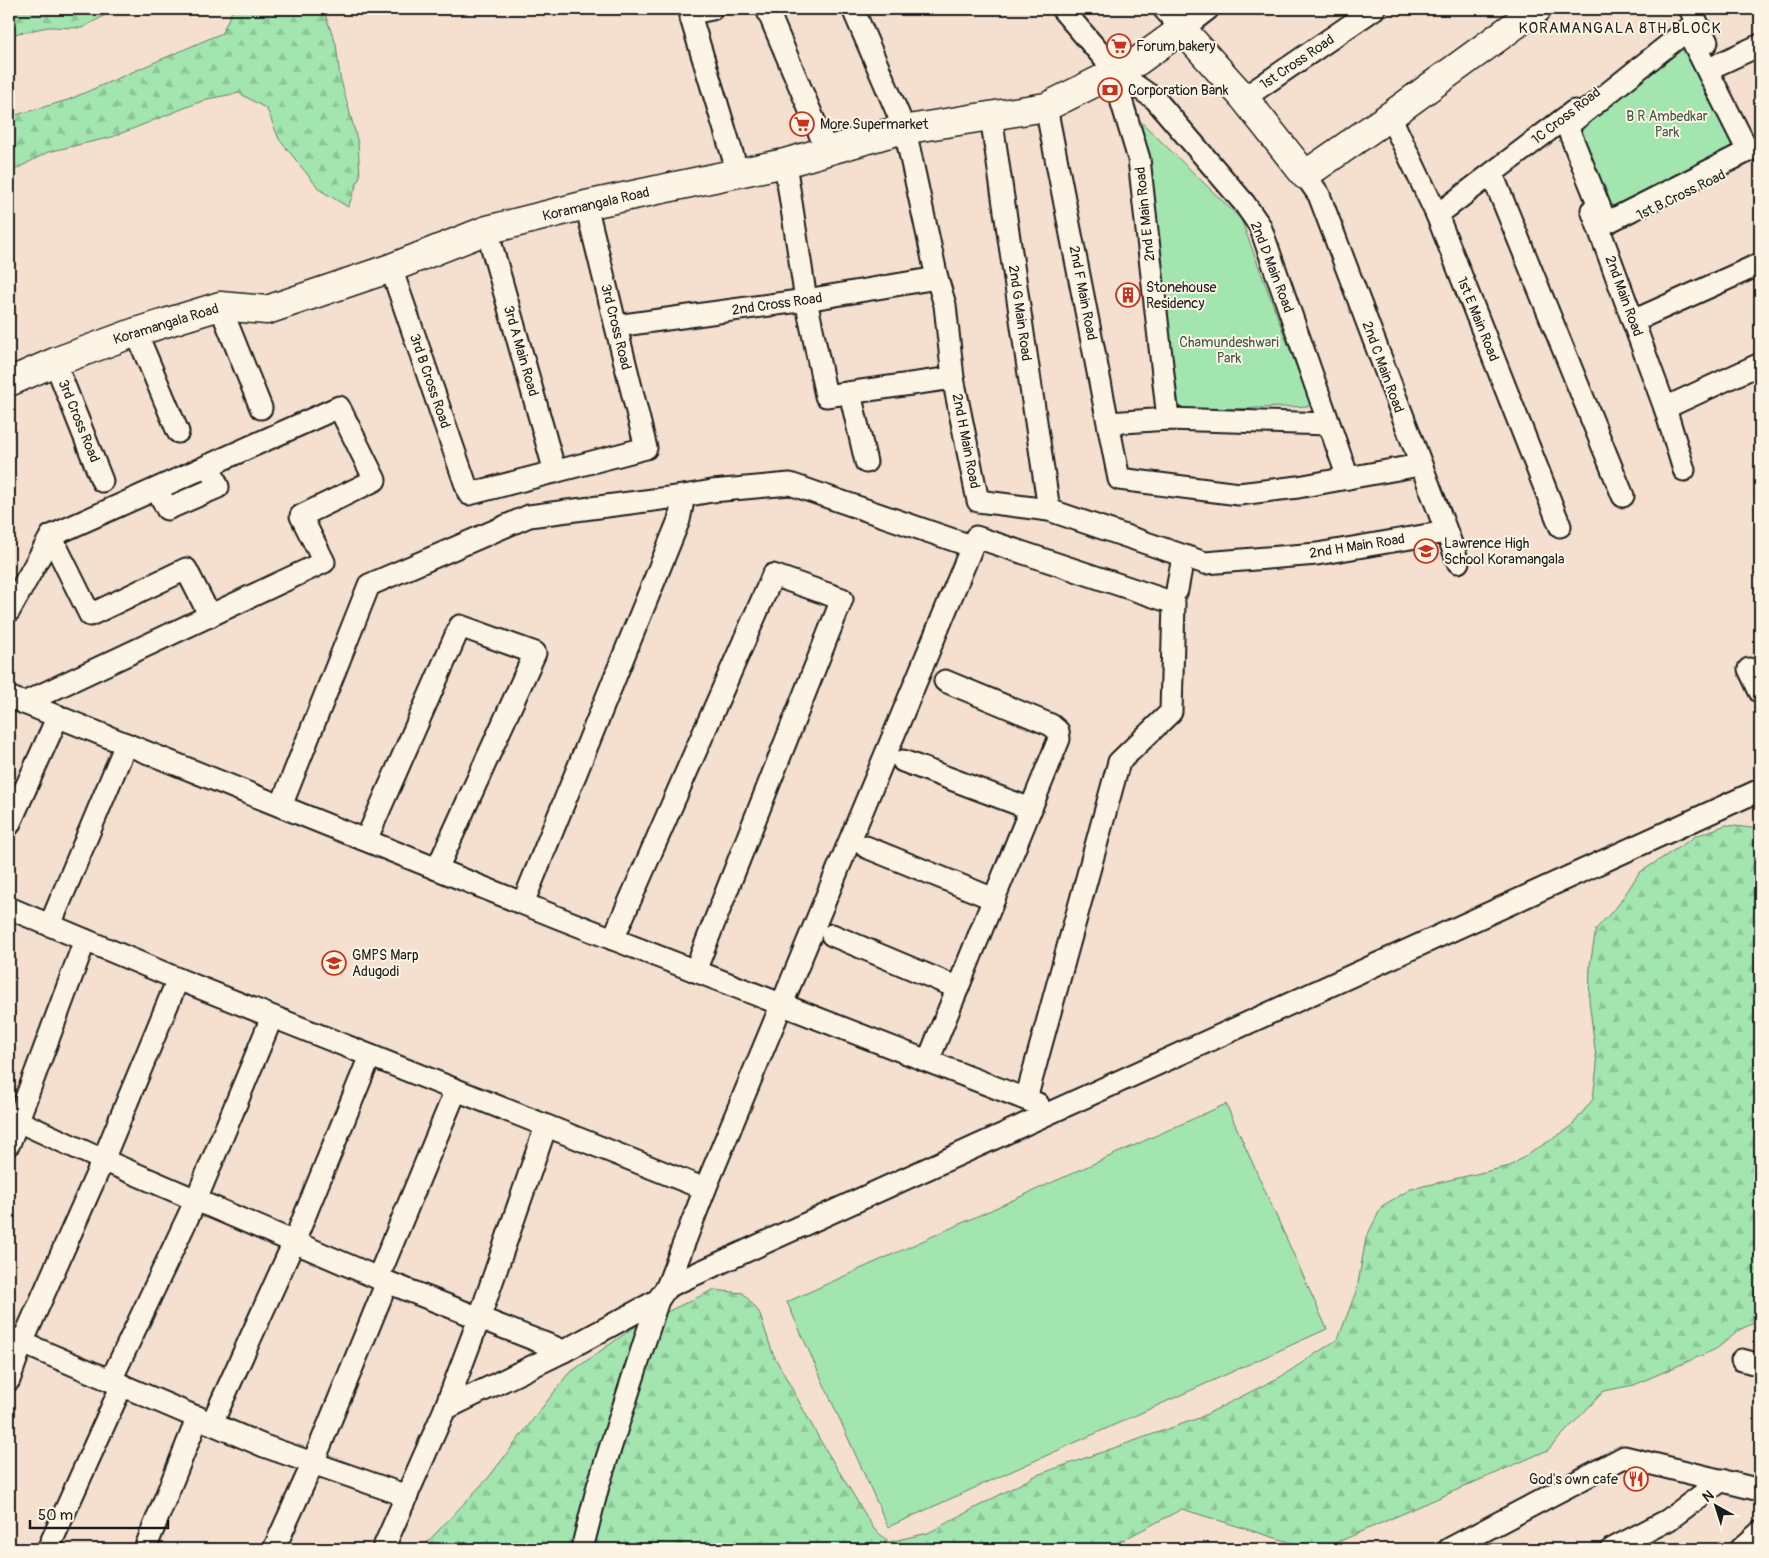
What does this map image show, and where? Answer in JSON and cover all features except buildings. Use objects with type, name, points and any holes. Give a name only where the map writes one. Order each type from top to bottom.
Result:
[{"type":"street","points":[[712,9],[697,12],[691,18],[738,172]]},
{"type":"street","points":[[767,9],[827,151]]},
{"type":"street","name":"2nd H Main Road","points":[[853,9],[905,130],[937,278],[945,305],[953,378],[978,501],[1049,510],[1205,563],[1308,554],[1446,532]]},
{"type":"street","points":[[1062,9],[1116,72]]},
{"type":"street","points":[[1208,9],[1173,19],[1244,98],[1305,175],[1537,9]]},
{"type":"street","name":"1st Cross Road","points":[[1244,98],[1374,9]]},
{"type":"street","points":[[1691,12],[1719,64],[1760,155]]},
{"type":"street","name":"1C Cross Road","points":[[1437,215],[1560,123],[1691,12]]},
{"type":"street","name":"Koramangala Road","points":[[9,382],[55,362],[136,332],[220,306],[267,310],[391,268],[487,230],[586,205],[784,163],[905,130],[1046,107],[1138,61],[1173,19]]},
{"type":"street","points":[[1687,30],[1748,151],[1602,225],[1567,126],[1687,30]]},
{"type":"street","points":[[1719,64],[1760,45]]},
{"type":"street","name":"2nd E Main Road","points":[[1116,72],[1122,103],[1139,158],[1168,419]]},
{"type":"street","name":"2nd D Main Road","points":[[1116,72],[1155,99],[1244,203],[1260,226],[1348,478]]},
{"type":"street","name":"2nd F Main Road","points":[[1046,107],[1119,479],[1239,494],[1298,487],[1348,478]]},
{"type":"street","name":"2nd G Main Road","points":[[991,116],[1049,510]]},
{"type":"street","name":"1st E Main Road","points":[[1390,116],[1437,215],[1560,526]]},
{"type":"street","name":"2nd Main Road","points":[[1560,123],[1602,225],[1684,470]]},
{"type":"street","name":"1st B Cross Road","points":[[1602,225],[1760,155]]},
{"type":"street","points":[[784,163],[806,300],[826,396],[953,378]]},
{"type":"street","points":[[1492,174],[1623,496]]},
{"type":"street","name":"2nd C Main Road","points":[[1305,175],[1319,195],[1458,562]]},
{"type":"street","name":"3rd Cross Road","points":[[555,472],[646,448],[586,205]]},
{"type":"street","name":"3rd A Main Road","points":[[487,230],[555,472]]},
{"type":"street","points":[[1633,321],[1760,264]]},
{"type":"street","name":"3rd B Cross Road","points":[[391,268],[469,494],[555,472]]},
{"type":"street","name":"2nd Cross Road","points":[[616,326],[806,300],[937,278]]},
{"type":"street","points":[[220,306],[261,408]]},
{"type":"street","points":[[136,332],[178,432]]},
{"type":"street","name":"3rd Cross Road","points":[[55,362],[102,481]]},
{"type":"street","points":[[1664,408],[1760,364]]},
{"type":"street","points":[[850,393],[866,462]]},
{"type":"street","points":[[9,610],[51,536],[339,407],[375,480],[301,516],[324,562],[210,616],[17,700]]},
{"type":"street","points":[[1108,423],[1168,419],[1329,424]]},
{"type":"street","points":[[1348,478],[1420,465]]},
{"type":"street","points":[[281,806],[369,585],[529,516],[712,491],[790,484],[971,546]]},
{"type":"street","points":[[523,903],[680,520],[684,496]]},
{"type":"street","points":[[51,536],[90,615],[186,569],[210,616]]},
{"type":"street","points":[[582,1549],[598,1486],[663,1294],[780,1004],[976,537],[1174,603],[1171,712],[1119,762],[1026,1099]]},
{"type":"street","points":[[1177,590],[1183,557]]},
{"type":"street","points":[[613,939],[773,574],[842,599],[695,971]]},
{"type":"street","points":[[366,840],[460,626],[535,653],[437,869]]},
{"type":"street","points":[[1749,669],[1760,692]]},
{"type":"street","points":[[928,1061],[1059,740],[1058,731],[1051,725],[945,681]]},
{"type":"street","points":[[17,700],[613,939],[1056,1110]]},
{"type":"street","points":[[9,825],[58,716]]},
{"type":"street","points":[[50,925],[126,744]]},
{"type":"street","points":[[903,761],[1031,808]]},
{"type":"street","points":[[445,1409],[564,1351],[663,1294],[1056,1110],[1760,790]]},
{"type":"street","points":[[866,848],[994,900]]},
{"type":"street","points":[[9,908],[178,979],[704,1189]]},
{"type":"street","points":[[832,935],[958,988]]},
{"type":"street","points":[[9,1144],[14,1119],[85,940]]},
{"type":"street","points":[[9,1380],[15,1340],[103,1160],[178,979]]},
{"type":"street","points":[[48,1549],[116,1383],[196,1200],[272,1017]]},
{"type":"street","points":[[146,1549],[205,1420],[294,1242],[370,1056]]},
{"type":"street","points":[[274,1549],[313,1463],[456,1090]]},
{"type":"street","points":[[14,1119],[103,1160],[382,1280],[564,1351]]},
{"type":"street","points":[[383,1549],[445,1409],[479,1319],[546,1126]]},
{"type":"street","points":[[15,1340],[264,1446],[408,1496]]},
{"type":"street","points":[[1448,1549],[1624,1457],[1760,1490]]},
{"type":"street","points":[[1612,1549],[1668,1520],[1722,1480]]},
{"type":"street","points":[[1741,1549],[1760,1532]]},
{"type":"green space","points":[[9,9],[116,9],[82,28],[48,27],[14,34],[9,38]]},
{"type":"green space","points":[[233,9],[323,9],[336,44],[340,77],[358,143],[360,176],[348,207],[320,190],[279,139],[267,109],[239,93],[207,99],[112,137],[48,152],[18,168],[9,170],[9,117],[68,100],[222,33]]},
{"type":"green space","name":"B R Ambedkar Park","points":[[1691,21],[1757,154],[1603,229],[1563,123]]},
{"type":"green space","name":"Chamundeshwari Park","points":[[1135,116],[1241,219],[1311,406],[1180,411]]},
{"type":"green space","points":[[1726,825],[1760,829],[1760,1320],[1741,1329],[1716,1349],[1634,1385],[1604,1391],[1548,1450],[1322,1549],[1311,1549],[1182,1509],[1106,1549],[421,1549],[489,1477],[568,1374],[633,1328],[713,1290],[743,1293],[759,1312],[773,1354],[820,1440],[874,1529],[889,1542],[928,1533],[1037,1475],[1199,1418],[1282,1376],[1338,1339],[1357,1289],[1366,1238],[1382,1206],[1411,1189],[1510,1166],[1571,1127],[1593,1099],[1597,1065],[1589,1000],[1590,965],[1596,929],[1619,904],[1639,873],[1696,836]]},
{"type":"green space","points":[[1226,1104],[1327,1329],[888,1527],[787,1302]]},
{"type":"place","name":"Forum bakery","points":[[1119,46]]},
{"type":"place","name":"Corporation Bank","points":[[1110,90]]},
{"type":"place","name":"More Supermarket","points":[[802,124]]},
{"type":"place","name":"Stonehouse Residency","points":[[1128,295]]},
{"type":"place","name":"Lawrence High School Koramangala","points":[[1426,551]]},
{"type":"place","name":"GMPS Marp Adugodi","points":[[334,963]]},
{"type":"place","name":"God's own cafe","points":[[1636,1479]]},
{"type":"district","name":"KORAMANGALA 8TH BLOCK","points":[[1620,28]]}]
